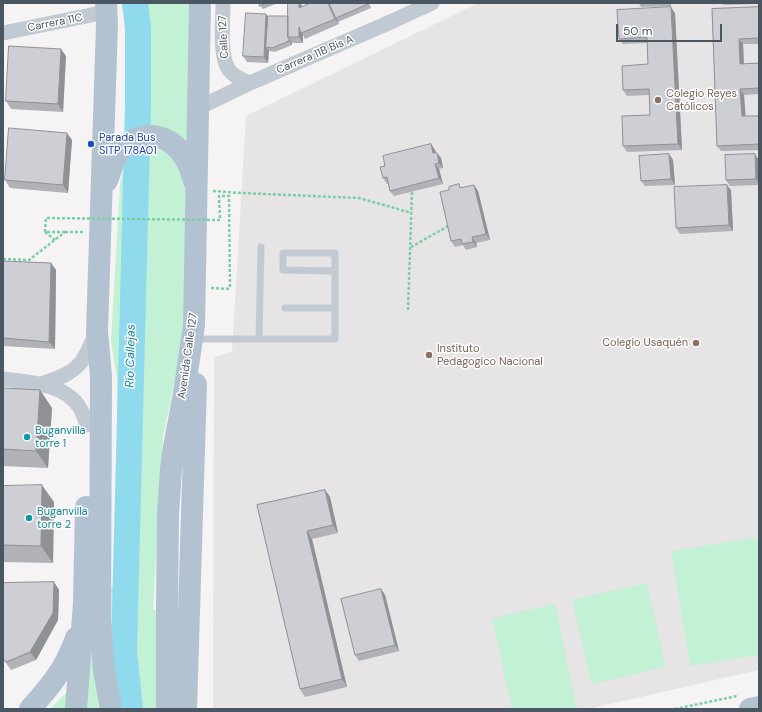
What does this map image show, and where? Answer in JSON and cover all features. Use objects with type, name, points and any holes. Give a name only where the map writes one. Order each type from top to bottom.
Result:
[{"type":"main road","name":"Avenida Calle 127","points":[[166,709],[168,522],[171,469],[193,334],[200,3]]},
{"type":"main road","points":[[106,8],[102,198],[97,331],[101,377],[100,619],[104,670],[111,709]]},
{"type":"main road","points":[[102,198],[112,166],[120,150],[140,137],[150,136],[168,140],[177,147],[185,158],[191,171],[196,190]]},
{"type":"main road","points":[[76,709],[85,582],[88,375],[97,331]]},
{"type":"main road","points":[[186,709],[195,436],[196,375],[193,334]]},
{"type":"main road","points":[[30,709],[45,693],[62,670],[82,622]]},
{"type":"main road","points":[[744,702],[759,707]]},
{"type":"street","name":"Calle 127","points":[[223,3],[223,46],[225,63],[230,71],[236,76],[250,82]]},
{"type":"street","name":"Carrera 11B Bis A","points":[[198,108],[250,82],[432,3]]},
{"type":"street","name":"Carrera 11C","points":[[3,33],[106,8]]},
{"type":"street","points":[[41,384],[60,378],[76,367],[83,359],[97,331]]},
{"type":"street","points":[[3,379],[41,384],[64,392],[72,397],[80,408],[87,426]]},
{"type":"lane","points":[[259,339],[261,247]]},
{"type":"lane","points":[[193,334],[259,339],[335,339],[335,308],[335,271],[335,253],[283,253],[283,270],[335,271]]},
{"type":"lane","points":[[285,308],[335,308]]},
{"type":"path","points":[[196,190],[241,194],[359,198],[412,213]]},
{"type":"path","points":[[408,310],[412,192]]},
{"type":"path","points":[[46,233],[46,218],[220,220],[220,196],[229,196],[230,289]]},
{"type":"path","points":[[410,247],[450,225]]},
{"type":"path","points":[[3,259],[30,260],[65,232],[46,233]]},
{"type":"path","points":[[46,233],[55,240]]},
{"type":"path","points":[[675,709],[744,702]]},
{"type":"shaded area","name":"Instituto Pedagogico Nacional","points":[[478,3],[759,3],[759,670],[588,709],[213,709],[214,357],[232,352],[246,116]]},
{"type":"green space","points":[[145,3],[190,3],[187,142],[143,130],[147,15]]},
{"type":"green space","points":[[148,150],[169,152],[191,185],[183,339],[163,437],[153,610],[178,609],[176,709],[84,709],[93,589],[117,586],[117,380],[111,340],[120,186],[123,168],[133,155]]},
{"type":"green space","points":[[759,537],[759,655],[690,666],[671,551]]},
{"type":"green space","points":[[647,583],[666,667],[591,684],[572,600]]},
{"type":"green space","points":[[555,604],[577,709],[512,709],[492,618]]},
{"type":"green space","points":[[67,692],[68,709],[50,709]]},
{"type":"building","points":[[259,3],[266,3],[260,6]]},
{"type":"building","points":[[288,3],[299,3],[299,8],[310,3],[328,3],[335,19],[301,33],[299,27],[299,37],[288,37]]},
{"type":"building","points":[[329,3],[367,3],[368,4],[336,18]]},
{"type":"building","points":[[671,7],[678,144],[623,146],[622,116],[650,115],[649,89],[623,90],[622,66],[648,64],[647,37],[619,39],[617,10]]},
{"type":"building","points":[[759,7],[759,38],[739,39],[740,64],[759,63],[759,88],[740,89],[742,116],[759,116],[759,144],[717,146],[712,9]]},
{"type":"building","points":[[246,13],[266,14],[264,57],[243,56]]},
{"type":"building","points":[[268,16],[288,16],[289,41],[272,48],[266,47]]},
{"type":"building","points":[[9,46],[61,49],[58,104],[6,101]]},
{"type":"building","points":[[9,128],[67,133],[63,185],[5,180]]},
{"type":"building","points":[[431,144],[433,153],[437,153],[439,163],[435,164],[439,178],[390,191],[387,177],[383,178],[380,167],[385,166],[383,156]]},
{"type":"building","points":[[669,154],[671,179],[641,181],[639,156]]},
{"type":"building","points":[[755,154],[756,179],[726,180],[725,155]]},
{"type":"building","points":[[459,184],[460,188],[474,185],[486,234],[472,237],[473,242],[462,244],[461,239],[451,241],[440,192],[449,190],[449,187]]},
{"type":"building","points":[[727,185],[729,225],[676,228],[674,187]]},
{"type":"building","points":[[3,261],[51,263],[49,342],[3,338]]},
{"type":"building","points":[[3,388],[40,390],[36,451],[3,449]]},
{"type":"building","points":[[42,485],[41,546],[3,545],[3,486]]},
{"type":"building","points":[[325,490],[333,525],[307,531],[342,679],[300,689],[257,505]]},
{"type":"building","points":[[54,582],[53,613],[30,652],[6,662],[3,659],[3,583]]},
{"type":"building","points":[[381,589],[395,645],[355,655],[341,599]]},
{"type":"waterway","name":"Río Callejas","points":[[130,709],[124,651],[138,104],[138,28],[135,3]]},
{"type":"place","name":"Colegio Reyes Católicos","points":[[658,100]]},
{"type":"place","name":"Parada Bus SITP 178A01","points":[[91,144]]},
{"type":"place","name":"Colegio Usaquén","points":[[696,343]]},
{"type":"place","name":"Instituto Pedagogico Nacional","points":[[429,355]]},
{"type":"place","name":"Buganvilla torre 1","points":[[27,437]]},
{"type":"place","name":"Buganvilla torre 2","points":[[29,518]]}]
